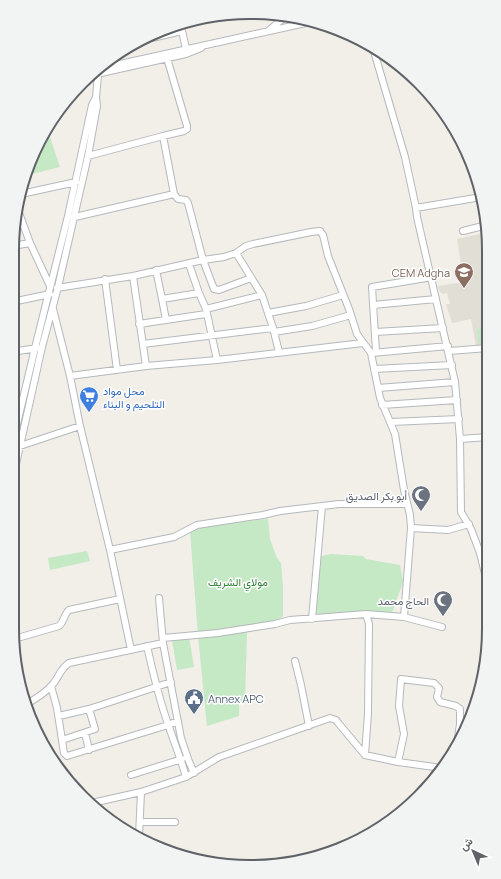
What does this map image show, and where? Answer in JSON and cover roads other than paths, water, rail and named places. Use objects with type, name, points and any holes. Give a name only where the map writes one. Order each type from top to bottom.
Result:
[{"type":"street","points":[[265,33],[280,21]]},
{"type":"street","points":[[287,22],[290,27]]},
{"type":"street","points":[[105,71],[186,49],[301,24]]},
{"type":"street","points":[[182,29],[186,49]]},
{"type":"street","points":[[143,61],[167,58],[190,52],[204,46]]},
{"type":"street","points":[[375,56],[405,157],[417,217],[452,365],[459,419],[460,510],[469,524],[482,561]]},
{"type":"street","points":[[88,156],[184,131],[187,128],[167,58]]},
{"type":"street","points":[[19,450],[42,347],[75,217],[97,106],[96,97],[100,75]]},
{"type":"street","points":[[19,415],[76,182],[92,105],[96,97]]},
{"type":"street","points":[[163,136],[174,194],[178,199],[186,200],[188,203],[203,260],[215,290],[219,290],[252,278]]},
{"type":"street","points":[[26,193],[76,182]]},
{"type":"street","points":[[75,217],[174,194]]},
{"type":"street","points":[[416,208],[476,198]]},
{"type":"street","points":[[21,219],[30,243],[50,286]]},
{"type":"street","points":[[463,231],[481,227]]},
{"type":"street","points":[[19,301],[48,295],[58,287],[134,276],[236,253],[246,246],[253,244],[320,231],[323,235],[328,256],[357,334],[363,343],[373,352],[482,348]]},
{"type":"street","points":[[19,245],[30,243]]},
{"type":"street","points":[[236,253],[262,295],[279,352]]},
{"type":"street","points":[[189,264],[206,312],[217,360]]},
{"type":"street","points":[[156,270],[166,320]]},
{"type":"street","points":[[134,276],[139,324],[146,366]]},
{"type":"street","points":[[404,617],[411,528],[410,516],[395,434],[391,422],[382,405],[374,369],[373,352],[375,332],[372,287],[432,277]]},
{"type":"street","points":[[105,280],[117,370]]},
{"type":"street","points":[[162,299],[199,292]]},
{"type":"street","points":[[139,324],[206,312],[262,295]]},
{"type":"street","points":[[268,314],[306,306],[343,295]]},
{"type":"street","points":[[373,305],[436,299]]},
{"type":"street","points":[[52,308],[70,376],[80,426],[110,550],[131,650]]},
{"type":"street","points":[[142,344],[304,327],[351,315]]},
{"type":"street","points":[[375,332],[443,328]]},
{"type":"street","points":[[70,376],[146,366],[217,360],[363,343]]},
{"type":"street","points":[[19,351],[42,347]]},
{"type":"street","points":[[374,369],[452,365]]},
{"type":"street","points":[[378,388],[455,382]]},
{"type":"street","points":[[382,405],[457,400]]},
{"type":"street","points":[[391,422],[459,419]]},
{"type":"street","points":[[20,446],[80,426]]},
{"type":"street","points":[[460,439],[482,437]]},
{"type":"street","points":[[110,550],[174,537],[197,525],[322,506],[378,503],[407,504]]},
{"type":"street","points":[[312,619],[322,506]]},
{"type":"street","points":[[411,528],[448,530],[469,524]]},
{"type":"street","points":[[159,598],[163,640],[178,721],[184,748],[194,773]]},
{"type":"street","points":[[19,638],[59,626],[69,610],[120,599]]},
{"type":"street","points":[[365,755],[368,713],[369,624],[366,614]]},
{"type":"street","points":[[31,701],[51,686],[62,669],[69,663],[131,650],[163,640],[218,633],[275,624],[290,620],[366,614],[404,617],[442,627]]},
{"type":"street","points":[[147,646],[168,726],[182,759],[186,777]]},
{"type":"street","points":[[295,661],[309,726]]},
{"type":"street","points":[[398,762],[404,734],[400,706],[401,679],[434,683],[439,688],[437,697],[439,700],[460,709],[459,728]]},
{"type":"street","points":[[59,716],[89,709],[171,682]]},
{"type":"street","points":[[51,686],[59,716],[64,753],[67,756],[168,726],[178,721]]},
{"type":"street","points":[[62,740],[96,729],[89,709]]},
{"type":"street","points":[[97,802],[141,792],[186,777],[219,757],[327,719],[333,719],[339,724],[365,755],[398,762],[435,767]]},
{"type":"street","points":[[85,733],[89,750]]},
{"type":"street","points":[[131,775],[182,759]]},
{"type":"street","points":[[139,831],[141,792]]},
{"type":"street","points":[[140,822],[175,822]]},
{"type":"place","name":"CEM Adgha","points":[[464,289]]},
{"type":"place","name":"محل مواد التلحيم و البناء","points":[[89,413]]},
{"type":"place","name":"أبو بكر الصديق","points":[[421,512]]},
{"type":"place","name":"الحاج محمد","points":[[443,617]]},
{"type":"place","name":"Annex APC","points":[[194,715]]},
{"type":"park label","name":"مولاي الشريف","points":[[238,581]]}]
